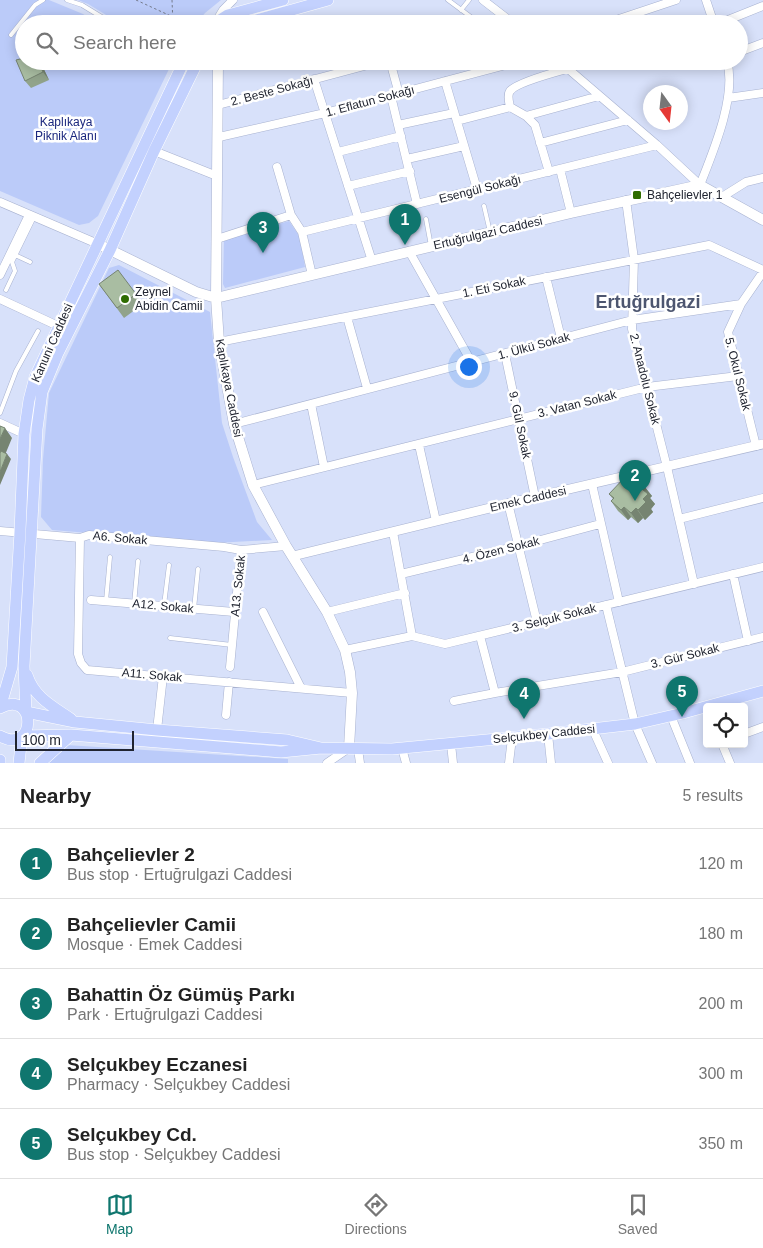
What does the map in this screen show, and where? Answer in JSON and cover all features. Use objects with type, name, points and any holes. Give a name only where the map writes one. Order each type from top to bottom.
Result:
[{"type":"main road","points":[[228,15],[283,0]]},
{"type":"main road","points":[[274,15],[328,0]]},
{"type":"main road","name":"Kanuni Caddesi","points":[[19,763],[22,736],[28,728],[24,666],[26,533],[24,434],[29,400],[35,377],[177,70]]},
{"type":"main road","name":"Kanuni Caddesi","points":[[0,708],[12,667],[42,392],[58,353],[110,250],[154,151],[194,70]]},
{"type":"main road","name":"Kaplıkaya Caddesi","points":[[218,70],[219,138],[216,298],[219,342],[234,424],[253,485],[286,546],[327,612],[345,650],[352,693],[353,749]]},
{"type":"main road","points":[[700,185],[763,220]]},
{"type":"main road","name":"Ertuğrulgazi Caddesi","points":[[216,298],[626,200],[700,185]]},
{"type":"main road","points":[[98,244],[196,292],[216,298]]},
{"type":"main road","points":[[24,666],[30,685],[35,693],[75,722]]},
{"type":"main road","points":[[0,677],[12,667]]},
{"type":"main road","name":"Selçukbey Caddesi","points":[[0,736],[11,740],[22,736],[71,735],[281,752],[321,748],[402,748],[593,730],[635,724],[763,691]]},
{"type":"main road","name":"Selçukbey Caddesi","points":[[0,708],[5,705],[17,705],[26,712],[75,722],[287,740],[321,748]]},
{"type":"main road","points":[[40,763],[71,735]]},
{"type":"street","points":[[220,15],[233,0]]},
{"type":"street","points":[[483,0],[502,15]]},
{"type":"street","points":[[631,15],[676,0]]},
{"type":"street","points":[[706,0],[711,15]]},
{"type":"street","points":[[740,15],[763,6]]},
{"type":"street","points":[[748,49],[763,43]]},
{"type":"street","name":"2. Beste Sokağı","points":[[218,105],[349,70]]},
{"type":"street","points":[[391,70],[398,125],[417,204]]},
{"type":"street","name":"1. Eflatun Sokağı","points":[[219,138],[325,113],[487,70]]},
{"type":"street","points":[[510,107],[508,94],[511,90],[522,84],[561,70]]},
{"type":"street","points":[[569,70],[657,145],[700,185],[711,158],[728,98],[730,81],[728,70]]},
{"type":"street","points":[[314,79],[372,261]]},
{"type":"street","points":[[445,81],[477,189]]},
{"type":"street","points":[[728,98],[763,93]]},
{"type":"street","points":[[526,116],[599,96]]},
{"type":"street","points":[[398,125],[510,107],[526,116],[535,126],[549,172]]},
{"type":"street","points":[[540,143],[628,120]]},
{"type":"street","points":[[338,152],[401,136]]},
{"type":"street","name":"Esengül Sokağı","points":[[302,232],[657,145]]},
{"type":"street","points":[[407,159],[464,146]]},
{"type":"street","points":[[154,151],[217,176]]},
{"type":"street","points":[[278,166],[291,215],[302,232],[312,275]]},
{"type":"street","points":[[560,169],[571,213]]},
{"type":"street","points":[[348,186],[410,171]]},
{"type":"street","points":[[722,197],[746,182],[763,178]]},
{"type":"street","name":"2. Anadolu Sokak","points":[[626,200],[634,259],[632,320],[694,584]]},
{"type":"street","points":[[0,202],[98,244]]},
{"type":"street","points":[[217,239],[291,215]]},
{"type":"street","points":[[0,275],[32,216]]},
{"type":"street","name":"1. Eti Sokak","points":[[219,342],[709,244],[763,271]]},
{"type":"street","points":[[408,251],[472,362]]},
{"type":"street","points":[[741,304],[763,271]]},
{"type":"street","points":[[546,276],[560,338]]},
{"type":"street","points":[[0,299],[58,326]]},
{"type":"street","name":"1. Ülkü Sokak","points":[[234,424],[632,320],[741,304]]},
{"type":"street","name":"5. Okul Sokak","points":[[741,304],[728,332],[738,376],[760,445]]},
{"type":"street","points":[[347,317],[367,388]]},
{"type":"street","name":"9. Gül Sokak","points":[[505,354],[535,497]]},
{"type":"street","name":"3. Vatan Sokak","points":[[253,485],[647,387],[738,376]]},
{"type":"street","points":[[311,404],[324,467]]},
{"type":"street","points":[[0,423],[24,434]]},
{"type":"street","points":[[419,445],[436,521]]},
{"type":"street","name":"Emek Caddesi","points":[[293,556],[508,503],[760,445]]},
{"type":"street","points":[[592,484],[619,602]]},
{"type":"street","points":[[679,519],[763,498]]},
{"type":"street","points":[[508,503],[537,622]]},
{"type":"street","name":"4. Özen Sokak","points":[[401,574],[600,524]]},
{"type":"street","name":"A6. Sokak","points":[[0,531],[80,538],[89,535],[241,550]]},
{"type":"street","points":[[393,532],[412,636]]},
{"type":"street","name":"A11. Sokak","points":[[80,538],[78,654],[81,663],[87,670],[352,693]]},
{"type":"street","name":"A13. Sokak","points":[[230,667],[241,550],[286,546]]},
{"type":"street","name":"3. Selçuk Sokak","points":[[345,650],[412,636],[445,644],[763,567]]},
{"type":"street","points":[[733,574],[748,641]]},
{"type":"street","points":[[327,612],[405,593]]},
{"type":"street","name":"A12. Sokak","points":[[91,600],[234,612]]},
{"type":"street","points":[[606,606],[635,724],[652,763]]},
{"type":"street","points":[[263,612],[301,688]]},
{"type":"street","points":[[454,702],[496,693],[480,636]]},
{"type":"street","name":"3. Gür Sokak","points":[[496,693],[622,672],[763,637]]},
{"type":"street","points":[[157,730],[163,676]]},
{"type":"street","points":[[226,715],[229,682]]},
{"type":"street","points":[[670,716],[690,763]]},
{"type":"street","points":[[748,733],[763,727]]},
{"type":"street","points":[[593,730],[608,763]]},
{"type":"street","points":[[548,734],[552,763]]},
{"type":"street","points":[[509,763],[512,738]]},
{"type":"street","points":[[451,744],[453,763]]},
{"type":"street","points":[[402,748],[406,763]]},
{"type":"street","points":[[724,748],[730,763]]},
{"type":"street","points":[[327,763],[353,749],[360,763]]},
{"type":"lane","points":[[27,15],[35,5],[43,0]]},
{"type":"lane","points":[[67,0],[82,5],[98,15]]},
{"type":"lane","points":[[448,0],[468,15]]},
{"type":"lane","points":[[461,10],[469,0]]},
{"type":"lane","points":[[12,35],[15,31]]},
{"type":"lane","points":[[484,206],[490,232]]},
{"type":"lane","points":[[6,290],[15,271],[12,262],[32,216]]},
{"type":"lane","points":[[426,218],[431,246]]},
{"type":"lane","points":[[15,255],[30,262]]},
{"type":"lane","points":[[0,413],[16,371],[38,331]]},
{"type":"lane","points":[[106,601],[110,557]]},
{"type":"lane","points":[[134,604],[138,561]]},
{"type":"lane","points":[[164,606],[169,565]]},
{"type":"lane","points":[[194,609],[198,569]]},
{"type":"lane","points":[[170,638],[232,645]]},
{"type":"path","points":[[136,0],[169,15]]},
{"type":"path","points":[[172,0],[173,15]]},
{"type":"green space","name":"Kaplıkaya Piknik Alanı","points":[[0,0],[49,0],[84,15],[15,15],[15,70],[169,70],[98,216],[89,223],[79,225],[0,191]]},
{"type":"green space","points":[[78,0],[221,0],[203,15],[106,15]]},
{"type":"green space","points":[[289,221],[300,237],[305,267],[225,288],[223,284],[224,239]]},
{"type":"green space","points":[[119,265],[210,312],[222,423],[257,522],[272,540],[214,543],[52,530],[41,517],[43,459],[49,393],[109,268]]},
{"type":"green space","points":[[66,745],[288,759],[288,763],[46,763]]},
{"type":"building","points":[[20,70],[42,70],[43,72],[25,81]]},
{"type":"building","points":[[118,270],[136,294],[117,308],[99,284]]},
{"type":"building","points":[[0,426],[5,428],[0,439]]},
{"type":"building","points":[[1,451],[7,454],[0,472],[0,453]]},
{"type":"building","points":[[627,475],[632,479],[634,476],[644,486],[642,489],[648,494],[643,499],[646,502],[638,510],[636,508],[631,513],[624,507],[621,510],[611,501],[614,498],[609,494]]},
{"type":"place","name":"Bahçelievler 1","points":[[637,195]]},
{"type":"place","name":"Bahçelievler 2","points":[[405,245]]},
{"type":"place","name":"Bahattin Öz Gümüş Parkı","points":[[263,253]]},
{"type":"place","name":"Zeynel Abidin Camii","points":[[125,299]]},
{"type":"place","name":"Bahçelievler Camii","points":[[635,501]]},
{"type":"place","name":"Selçukbey Cd.","points":[[682,717]]},
{"type":"place","name":"Selçukbey Eczanesi","points":[[524,719]]},
{"type":"district","name":"Ertuğrulgazi","points":[[648,302]]}]
